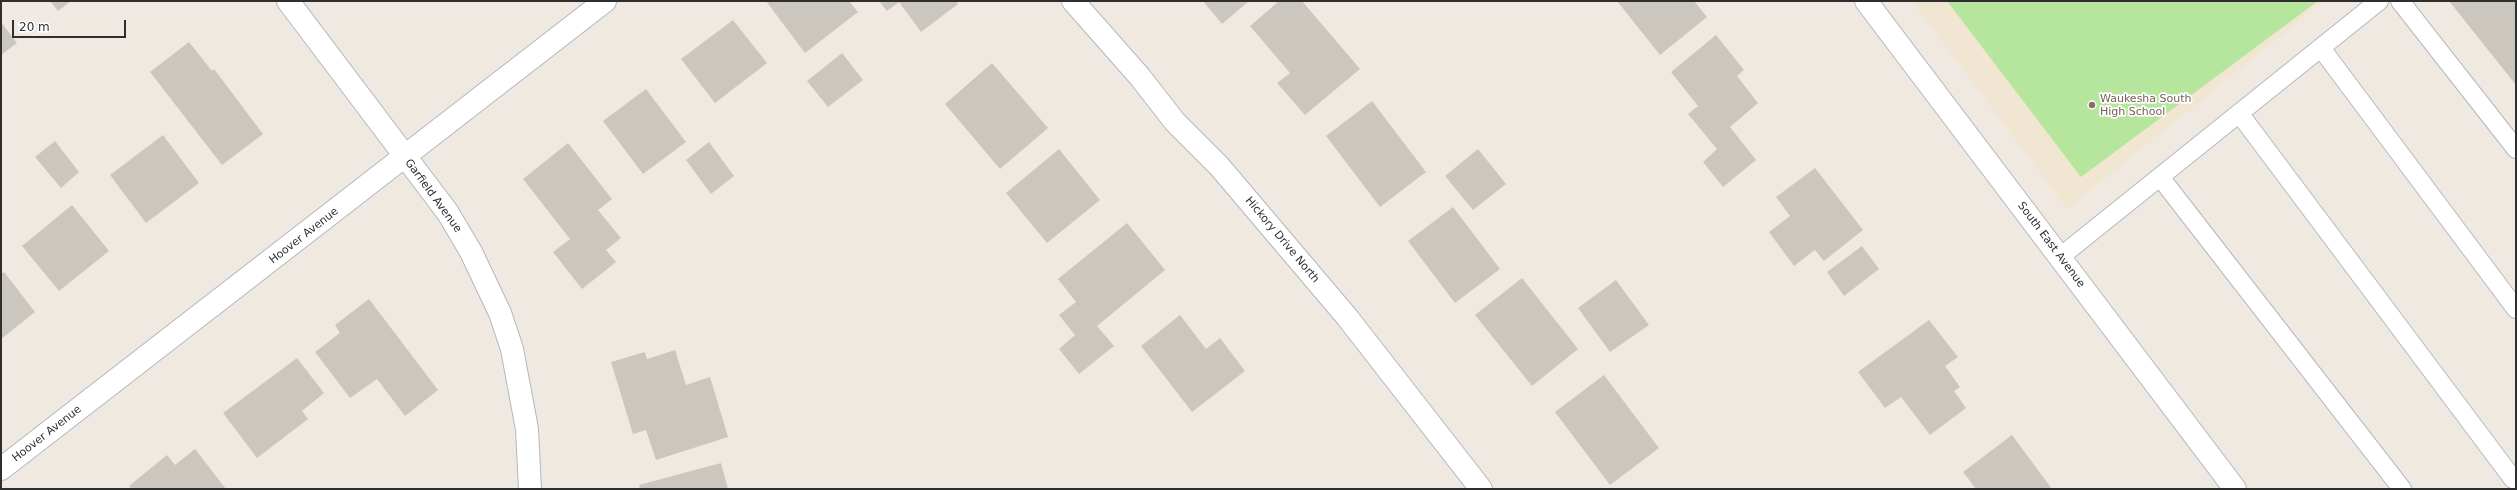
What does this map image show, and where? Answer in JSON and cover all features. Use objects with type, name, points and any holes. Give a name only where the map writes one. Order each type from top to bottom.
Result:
[{"type":"street","name":"Garfield Avenue","points":[[288,1],[448,213],[471,252],[500,313],[512,349],[527,429],[530,489]]},
{"type":"street","name":"Hoover Avenue","points":[[1,469],[606,1]]},
{"type":"street","name":"Hickory Drive North","points":[[1073,1],[1140,77],[1175,122],[1219,166],[1347,317],[1481,489]]},
{"type":"street","name":"South East Avenue","points":[[1866,1],[2236,489]]},
{"type":"lane","points":[[2060,257],[2379,1]]},
{"type":"lane","points":[[2400,1],[2516,149]]},
{"type":"lane","points":[[2321,48],[2516,309]]},
{"type":"lane","points":[[2239,113],[2510,481]]},
{"type":"lane","points":[[2160,177],[2402,489]]},
{"type":"shaded area","name":"Waukesha South High School","points":[[1912,1],[2324,1],[2067,209]]},
{"type":"green space","name":"Waukesha South High School","points":[[1947,1],[2318,1],[2081,177]]},
{"type":"building","points":[[50,1],[71,1],[58,11]]},
{"type":"building","points":[[766,1],[849,1],[858,12],[805,53]]},
{"type":"building","points":[[879,1],[956,1],[958,4],[921,32],[899,2],[887,11]]},
{"type":"building","points":[[1203,1],[1249,1],[1222,24]]},
{"type":"building","points":[[1279,1],[1302,1],[1360,69],[1305,115],[1277,83],[1290,73],[1250,26]]},
{"type":"building","points":[[1617,1],[1694,1],[1707,17],[1660,55]]},
{"type":"building","points":[[2449,1],[2516,1],[2516,85]]},
{"type":"building","points":[[733,20],[767,63],[715,103],[681,59]]},
{"type":"building","points":[[1,22],[17,43],[1,55]]},
{"type":"building","points":[[1716,35],[1744,70],[1737,76],[1758,103],[1730,127],[1756,160],[1723,187],[1703,162],[1717,149],[1688,114],[1698,106],[1671,72]]},
{"type":"building","points":[[189,42],[212,71],[214,69],[263,134],[222,165],[150,72]]},
{"type":"building","points":[[842,53],[863,80],[828,107],[807,81]]},
{"type":"building","points":[[992,63],[1048,128],[1000,169],[945,104]]},
{"type":"building","points":[[646,89],[686,142],[643,174],[603,121]]},
{"type":"building","points":[[1372,101],[1426,172],[1380,207],[1326,136]]},
{"type":"building","points":[[163,135],[199,183],[146,223],[110,175]]},
{"type":"building","points":[[55,141],[79,172],[61,188],[35,157]]},
{"type":"building","points":[[709,142],[734,176],[711,194],[686,160]]},
{"type":"building","points":[[568,143],[612,199],[598,210],[621,238],[606,250],[616,262],[582,289],[553,252],[570,239],[523,179]]},
{"type":"building","points":[[1059,149],[1100,200],[1047,243],[1006,193]]},
{"type":"building","points":[[1478,149],[1506,184],[1473,210],[1445,176]]},
{"type":"building","points":[[1815,168],[1863,230],[1824,261],[1815,250],[1794,266],[1769,232],[1790,216],[1776,197]]},
{"type":"building","points":[[72,205],[109,251],[59,291],[22,246]]},
{"type":"building","points":[[1453,207],[1500,269],[1455,303],[1408,241]]},
{"type":"building","points":[[1127,223],[1165,270],[1097,326],[1114,346],[1079,374],[1059,349],[1075,335],[1059,315],[1076,302],[1058,279]]},
{"type":"building","points":[[1862,246],[1879,269],[1844,296],[1827,272]]},
{"type":"building","points":[[4,272],[35,312],[1,339],[1,274]]},
{"type":"building","points":[[1522,278],[1578,349],[1532,386],[1475,315]]},
{"type":"building","points":[[1616,280],[1649,325],[1610,352],[1578,308]]},
{"type":"building","points":[[369,299],[438,390],[405,416],[377,379],[350,398],[315,352],[340,333],[335,325]]},
{"type":"building","points":[[1180,315],[1206,349],[1220,338],[1245,371],[1192,412],[1141,346]]},
{"type":"building","points":[[1929,320],[1958,357],[1945,366],[1960,387],[1954,391],[1966,408],[1930,435],[1901,397],[1885,408],[1858,372]]},
{"type":"building","points":[[675,350],[686,385],[710,377],[728,437],[656,460],[646,430],[633,434],[611,362],[645,352],[647,359]]},
{"type":"building","points":[[297,358],[324,393],[302,411],[308,419],[257,458],[223,413]]},
{"type":"building","points":[[1604,375],[1659,448],[1610,485],[1555,412]]},
{"type":"building","points":[[2012,435],[2052,489],[1976,489],[1963,472]]},
{"type":"building","points":[[195,449],[226,489],[132,489],[129,486],[167,455],[175,465]]},
{"type":"building","points":[[721,463],[728,489],[640,489],[639,485]]},
{"type":"place","name":"Waukesha South High School","points":[[2092,105]]}]
